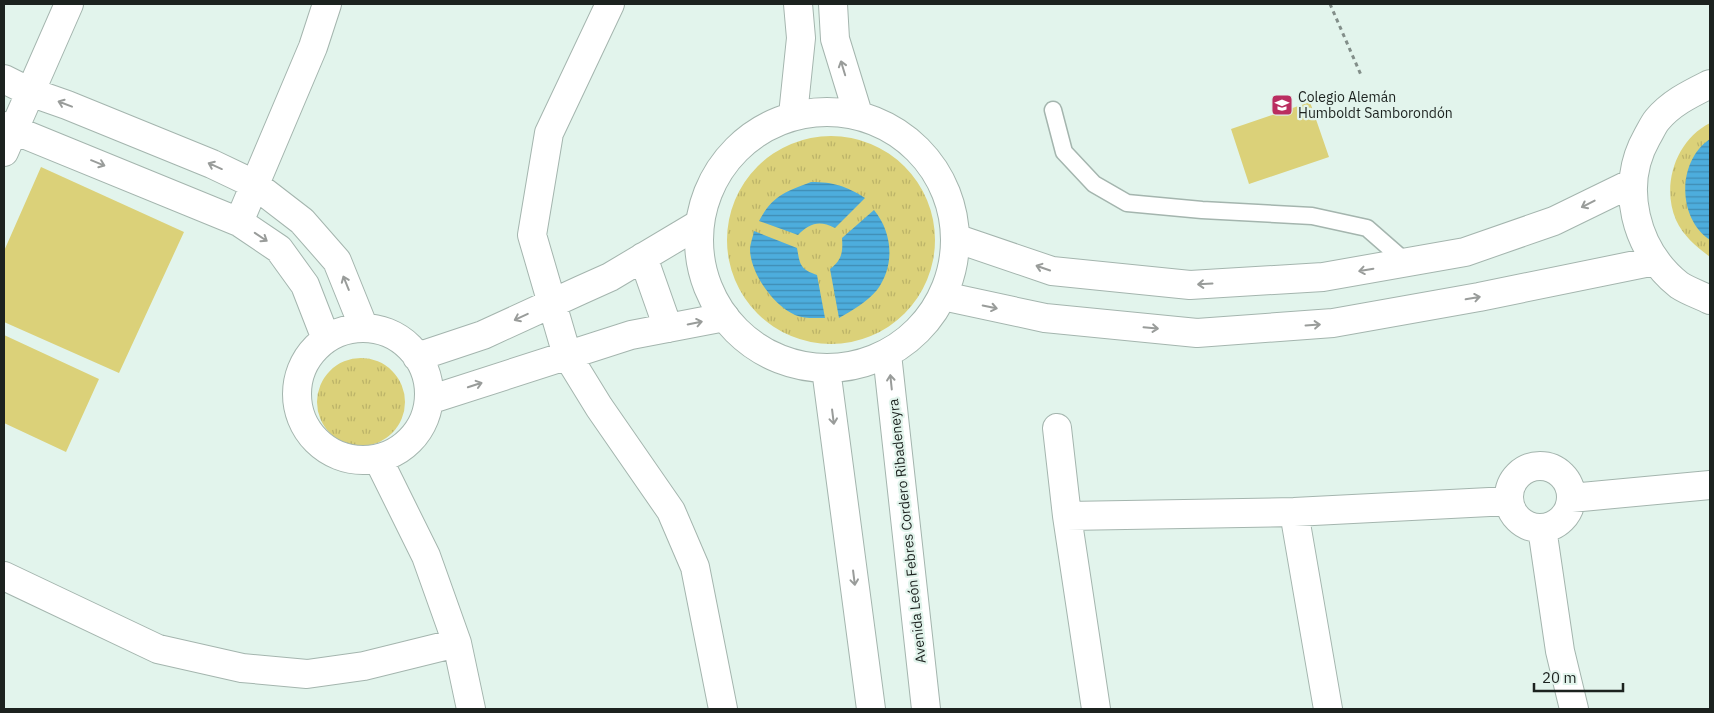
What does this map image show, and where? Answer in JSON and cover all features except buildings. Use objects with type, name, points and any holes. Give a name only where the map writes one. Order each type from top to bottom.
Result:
[{"type":"street","points":[[69,4],[30,92],[7,136],[239,222],[279,249],[304,285],[326,339]]},
{"type":"street","points":[[239,222],[313,47],[327,4]]},
{"type":"street","points":[[610,4],[549,133],[532,235],[567,355],[599,407],[671,511],[695,567],[723,709]]},
{"type":"street","points":[[793,115],[801,38],[798,4]]},
{"type":"street","points":[[833,4],[835,39],[858,114]]},
{"type":"street","points":[[4,79],[30,92],[67,105],[212,164],[254,184],[302,221],[337,261],[364,328]]},
{"type":"street","points":[[1710,84],[1682,98],[1656,121],[1640,150],[1632,182],[1636,224],[1655,261],[1680,285],[1710,300]]},
{"type":"street","points":[[825,110],[858,114],[896,131],[927,159],[948,196],[955,238],[952,268],[943,296],[920,329],[888,354],[858,365],[826,369],[788,362],[753,344],[725,317],[708,289],[700,257],[699,224],[709,187],[729,155],[758,130],[793,115],[825,110]]},
{"type":"street","points":[[955,238],[1052,270],[1190,285],[1323,278],[1465,252],[1554,221],[1632,182]]},
{"type":"street","points":[[417,357],[482,334],[610,277],[699,224]]},
{"type":"street","points":[[643,257],[668,328]]},
{"type":"street","points":[[943,296],[1045,318],[1197,333],[1333,323],[1479,297],[1655,261]]},
{"type":"street","points":[[429,400],[632,335],[725,317]]},
{"type":"street","points":[[364,328],[385,332],[403,341],[417,357],[427,377],[429,400],[424,420],[413,438],[397,452],[378,459],[356,460],[334,454],[315,440],[302,421],[296,399],[299,376],[309,355],[326,339],[344,330],[364,328]]},
{"type":"street","name":"Avenida León Febres Cordero Ribadeneyra","points":[[888,354],[926,709]]},
{"type":"street","points":[[826,369],[870,709]]},
{"type":"street","points":[[1057,428],[1067,516],[1096,709]]},
{"type":"street","points":[[378,459],[426,556],[457,643],[472,709]]},
{"type":"street","points":[[1533,466],[1544,466],[1555,470],[1564,477],[1569,487],[1571,498],[1568,509],[1562,519],[1553,526],[1542,528],[1530,527],[1520,521],[1513,512],[1509,501],[1514,479],[1522,471],[1533,466]]},
{"type":"street","points":[[1571,498],[1710,485]]},
{"type":"street","points":[[1067,516],[1294,512],[1509,501]]},
{"type":"street","points":[[1294,512],[1328,709]]},
{"type":"street","points":[[1542,528],[1560,651],[1574,709]]},
{"type":"street","points":[[4,576],[158,649],[242,668],[307,674],[364,666],[457,643]]},
{"type":"lane","points":[[1053,110],[1064,152],[1094,184],[1127,203],[1202,210],[1312,216],[1367,228],[1407,263]]},
{"type":"path","points":[[1330,4],[1361,75]]},
{"type":"green space","points":[[1310,102],[1329,157],[1249,184],[1231,129]]},
{"type":"green space","points":[[1710,123],[1710,257],[1682,231],[1676,220],[1670,192],[1671,178],[1680,152],[1688,140]]},
{"type":"green space","points":[[831,136],[851,138],[880,148],[897,160],[911,174],[927,200],[933,220],[935,240],[933,260],[923,289],[911,306],[897,320],[871,336],[851,342],[831,344],[811,342],[782,332],[765,320],[751,306],[735,280],[729,260],[727,240],[729,220],[739,191],[751,174],[765,160],[791,144],[811,138]]},
{"type":"green space","points":[[41,167],[184,232],[119,373],[4,322],[4,251]]},
{"type":"green space","points":[[4,335],[99,379],[66,452],[4,423]]},
{"type":"green space","points":[[352,358],[370,358],[386,365],[398,377],[405,393],[405,411],[398,427],[386,439],[370,446],[352,446],[336,439],[324,427],[317,411],[317,393],[324,377],[336,365]]},
{"type":"water","points":[[1710,139],[1710,240],[1699,230],[1691,218],[1685,190],[1691,161],[1699,149]]},
{"type":"water","points":[[811,182],[840,186],[852,190],[865,198],[835,228],[824,224],[815,224],[798,235],[759,221],[769,205],[780,195]]},
{"type":"water","points":[[874,210],[885,229],[888,239],[889,260],[887,271],[883,281],[873,294],[860,306],[839,318],[830,269],[841,255],[842,238]]},
{"type":"water","points":[[754,231],[797,248],[802,266],[807,271],[817,275],[825,318],[806,318],[795,315],[771,296],[754,269],[751,259],[750,248]]},
{"type":"place","name":"Colegio Alemán Humboldt Samborondón","points":[[1282,105]]}]
